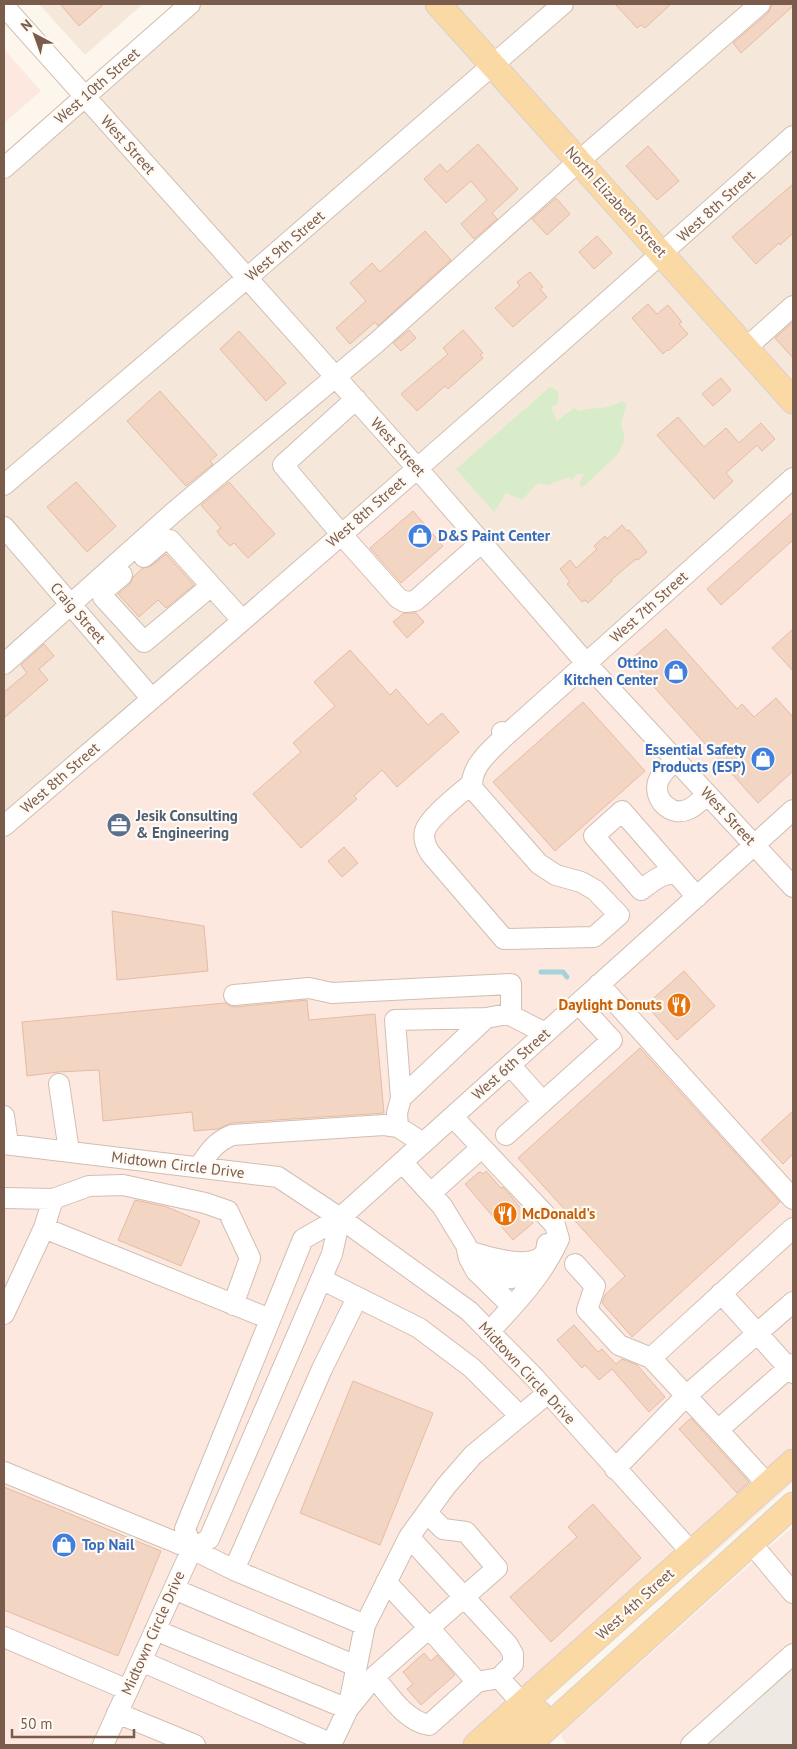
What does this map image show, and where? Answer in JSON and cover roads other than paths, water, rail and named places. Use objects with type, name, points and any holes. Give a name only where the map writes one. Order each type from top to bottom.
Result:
[{"type":"main road","name":"North Elizabeth Street","points":[[438,4],[793,401]]},
{"type":"main road","name":"West 4th Street","points":[[476,1745],[793,1462]]},
{"type":"main road","points":[[532,1744],[793,1505]]},
{"type":"main road","points":[[503,1745],[691,1576],[692,1553]]},
{"type":"street","name":"West 10th Street","points":[[4,168],[190,4]]},
{"type":"street","name":"West 9th Street","points":[[4,485],[248,278],[563,4]]},
{"type":"street","points":[[4,664],[174,512],[383,336],[579,161],[760,4]]},
{"type":"street","name":"West Street","points":[[4,6],[356,399],[586,663],[793,887]]},
{"type":"street","name":"West 8th Street","points":[[4,826],[662,254],[793,136]]},
{"type":"street","points":[[746,348],[793,306]]},
{"type":"street","points":[[356,399],[284,465],[341,534],[398,598],[406,602],[414,601],[482,542]]},
{"type":"street","name":"West 7th Street","points":[[471,784],[475,770],[488,751],[503,735],[793,478]]},
{"type":"street","name":"Craig Street","points":[[4,527],[152,699]]},
{"type":"street","points":[[144,642],[103,597],[103,592],[164,540],[170,540],[242,620]]},
{"type":"street","points":[[121,663],[211,586]]},
{"type":"street","points":[[676,760],[659,780],[657,789],[658,797],[668,808],[677,812],[688,810],[707,794]]},
{"type":"street","points":[[471,784],[472,789],[539,864],[556,875],[581,882],[595,890],[618,916],[594,937],[504,939],[426,846],[425,831],[428,824],[471,784]]},
{"type":"street","name":"West 6th Street","points":[[340,1218],[793,810]]},
{"type":"street","points":[[677,874],[697,896]]},
{"type":"street","points":[[234,995],[309,988],[332,993],[511,984],[511,1016]]},
{"type":"street","points":[[599,984],[791,1193]]},
{"type":"street","points":[[392,990],[402,1098],[397,1114],[398,1127]]},
{"type":"street","points":[[506,1135],[612,1040],[578,1003]]},
{"type":"street","points":[[395,1020],[486,1018],[508,1014],[545,1033]]},
{"type":"street","points":[[402,1098],[486,1018]]},
{"type":"street","points":[[510,1065],[543,1102]]},
{"type":"street","points":[[59,1084],[69,1151]]},
{"type":"street","points":[[4,1116],[6,1144]]},
{"type":"street","points":[[453,1117],[555,1225],[559,1239],[541,1273],[489,1332]]},
{"type":"street","points":[[199,1167],[213,1146],[221,1139],[232,1135],[384,1125],[398,1127],[423,1143]]},
{"type":"street","name":"Midtown Circle Drive","points":[[6,1144],[278,1177],[340,1218],[469,1311],[548,1393],[692,1553]]},
{"type":"street","points":[[430,1193],[483,1150]]},
{"type":"street","points":[[402,1162],[442,1206],[466,1245],[496,1275],[504,1279],[515,1277],[533,1261],[542,1256],[547,1247],[546,1236],[540,1224],[488,1167],[483,1150]]},
{"type":"street","points":[[4,1198],[53,1199],[89,1186],[123,1185],[228,1211],[250,1258],[234,1305]]},
{"type":"street","points":[[4,1314],[44,1228],[53,1199]]},
{"type":"street","points":[[192,1549],[185,1529],[303,1239],[340,1218]]},
{"type":"street","name":"Midtown Circle Drive","points":[[103,1745],[192,1549],[209,1539],[332,1254],[340,1218]]},
{"type":"street","points":[[44,1228],[270,1319]]},
{"type":"street","points":[[651,1358],[793,1228]]},
{"type":"street","points":[[473,1252],[476,1271],[512,1306]]},
{"type":"street","points":[[575,1264],[595,1286],[587,1310],[619,1345],[651,1358],[768,1485]]},
{"type":"street","points":[[321,1279],[419,1328],[472,1368],[520,1416]]},
{"type":"street","points":[[718,1430],[792,1369],[721,1293]]},
{"type":"street","points":[[234,1570],[322,1369],[357,1298]]},
{"type":"street","points":[[615,1468],[686,1396],[793,1302]]},
{"type":"street","points":[[348,1709],[365,1625],[409,1537],[446,1486],[474,1455],[548,1393]]},
{"type":"street","points":[[4,1472],[192,1549],[234,1570],[365,1625]]},
{"type":"street","points":[[141,1661],[331,1745],[348,1709],[374,1677],[497,1568],[466,1532],[443,1529],[427,1513]]},
{"type":"street","points":[[374,1677],[410,1718],[418,1723],[428,1725],[477,1682],[499,1678],[513,1664],[513,1654],[508,1645],[409,1537]]},
{"type":"street","points":[[751,1543],[793,1593]]},
{"type":"street","points":[[386,1582],[477,1682]]},
{"type":"street","points":[[174,1589],[356,1666]]},
{"type":"street","points":[[155,1630],[348,1709]]},
{"type":"street","points":[[4,1638],[128,1690]]},
{"type":"street","points":[[691,1745],[793,1654]]},
{"type":"street","points":[[499,1678],[523,1704]]},
{"type":"street","points":[[117,1713],[195,1745]]},
{"type":"waterway","points":[[541,972],[563,972],[567,977]]},
{"type":"place","name":"D&S Paint Center","points":[[420,536]]},
{"type":"place","name":"Ottino Kitchen Center","points":[[676,672]]},
{"type":"place","name":"Essential Safety Products (ESP)","points":[[763,759]]},
{"type":"place","name":"Jesik Consulting & Engineering","points":[[119,825]]},
{"type":"place","name":"Daylight Donuts","points":[[679,1005]]},
{"type":"place","name":"McDonald's","points":[[505,1214]]},
{"type":"place","name":"Top Nail","points":[[64,1545]]}]
